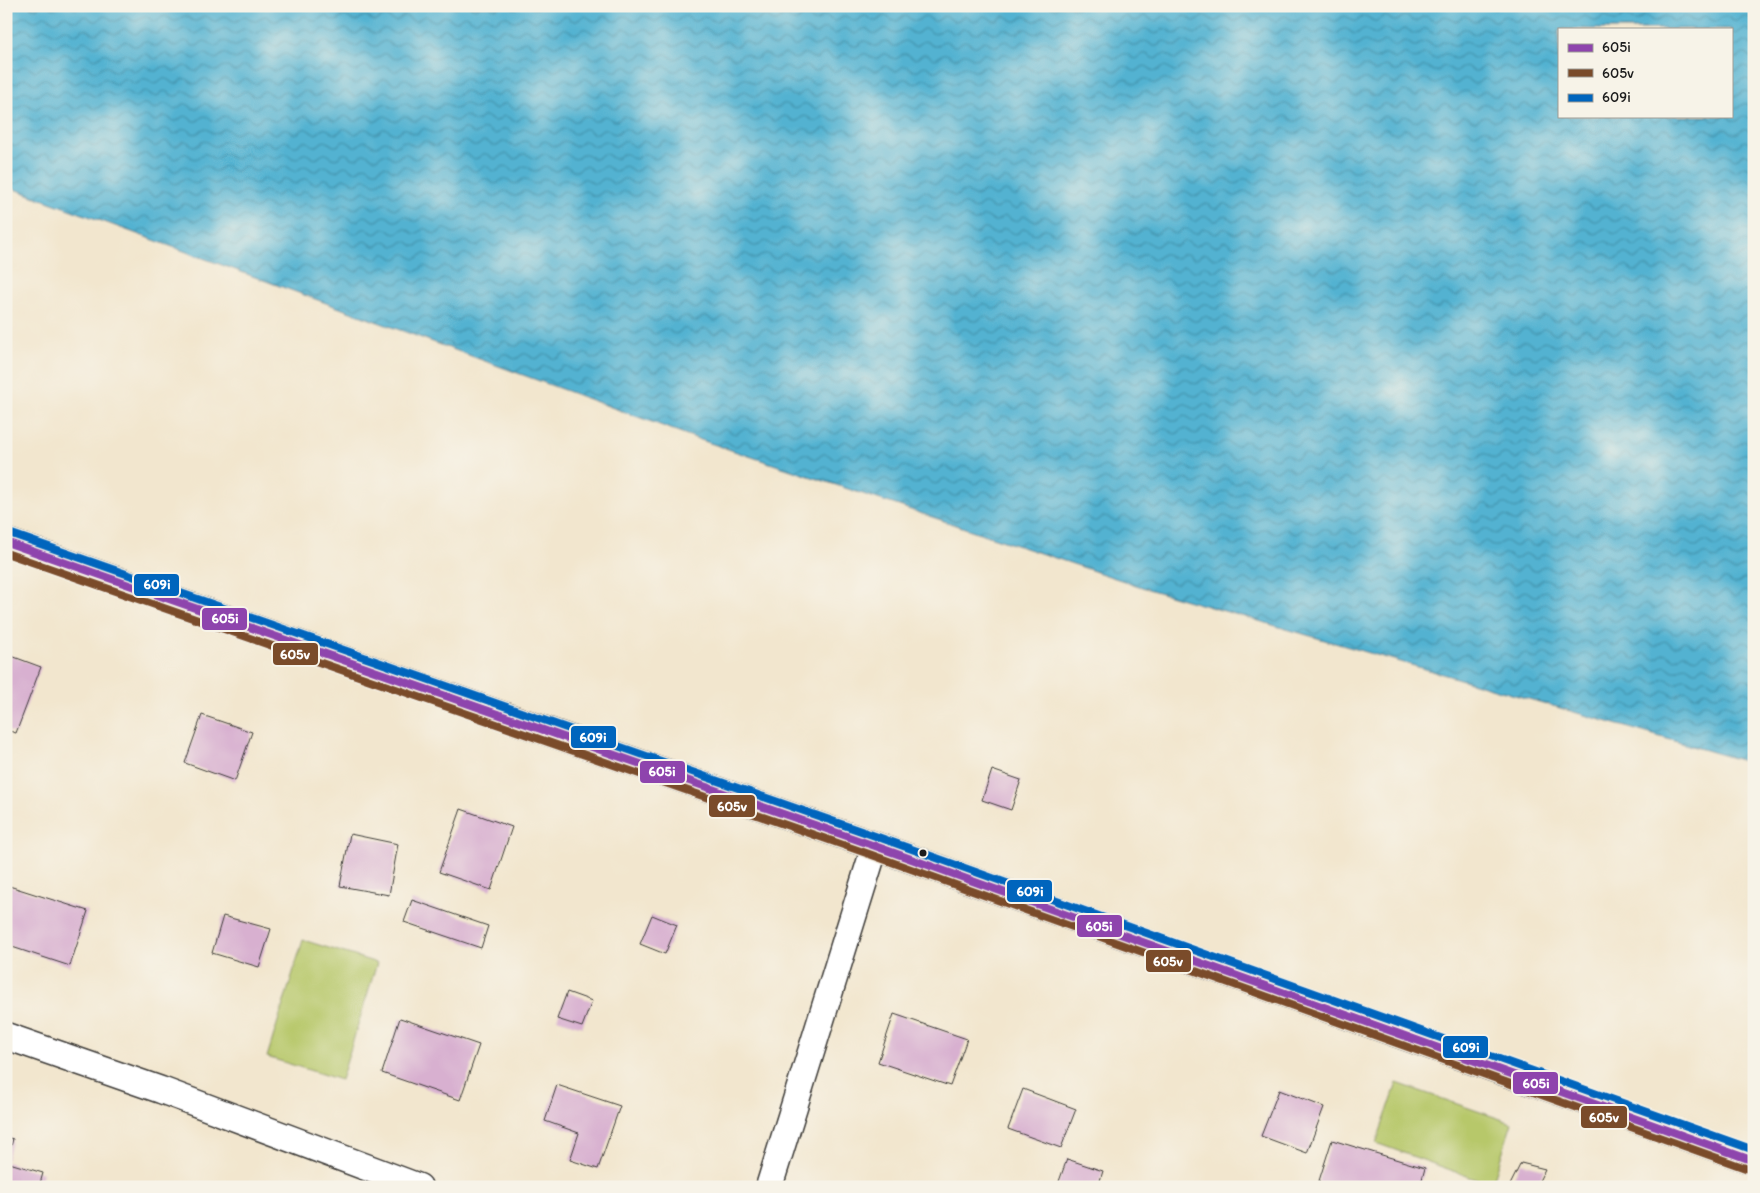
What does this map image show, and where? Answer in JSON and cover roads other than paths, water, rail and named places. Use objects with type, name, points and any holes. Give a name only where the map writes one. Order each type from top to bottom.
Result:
[{"type":"street","points":[[6,542],[875,846],[1754,1161]]},
{"type":"street","points":[[769,1187],[875,846]]},
{"type":"street","points":[[6,1036],[161,1090],[419,1187]]},
{"type":"water","points":[[6,6],[1754,6],[1754,764],[1148,589],[701,440],[6,186]]}]
